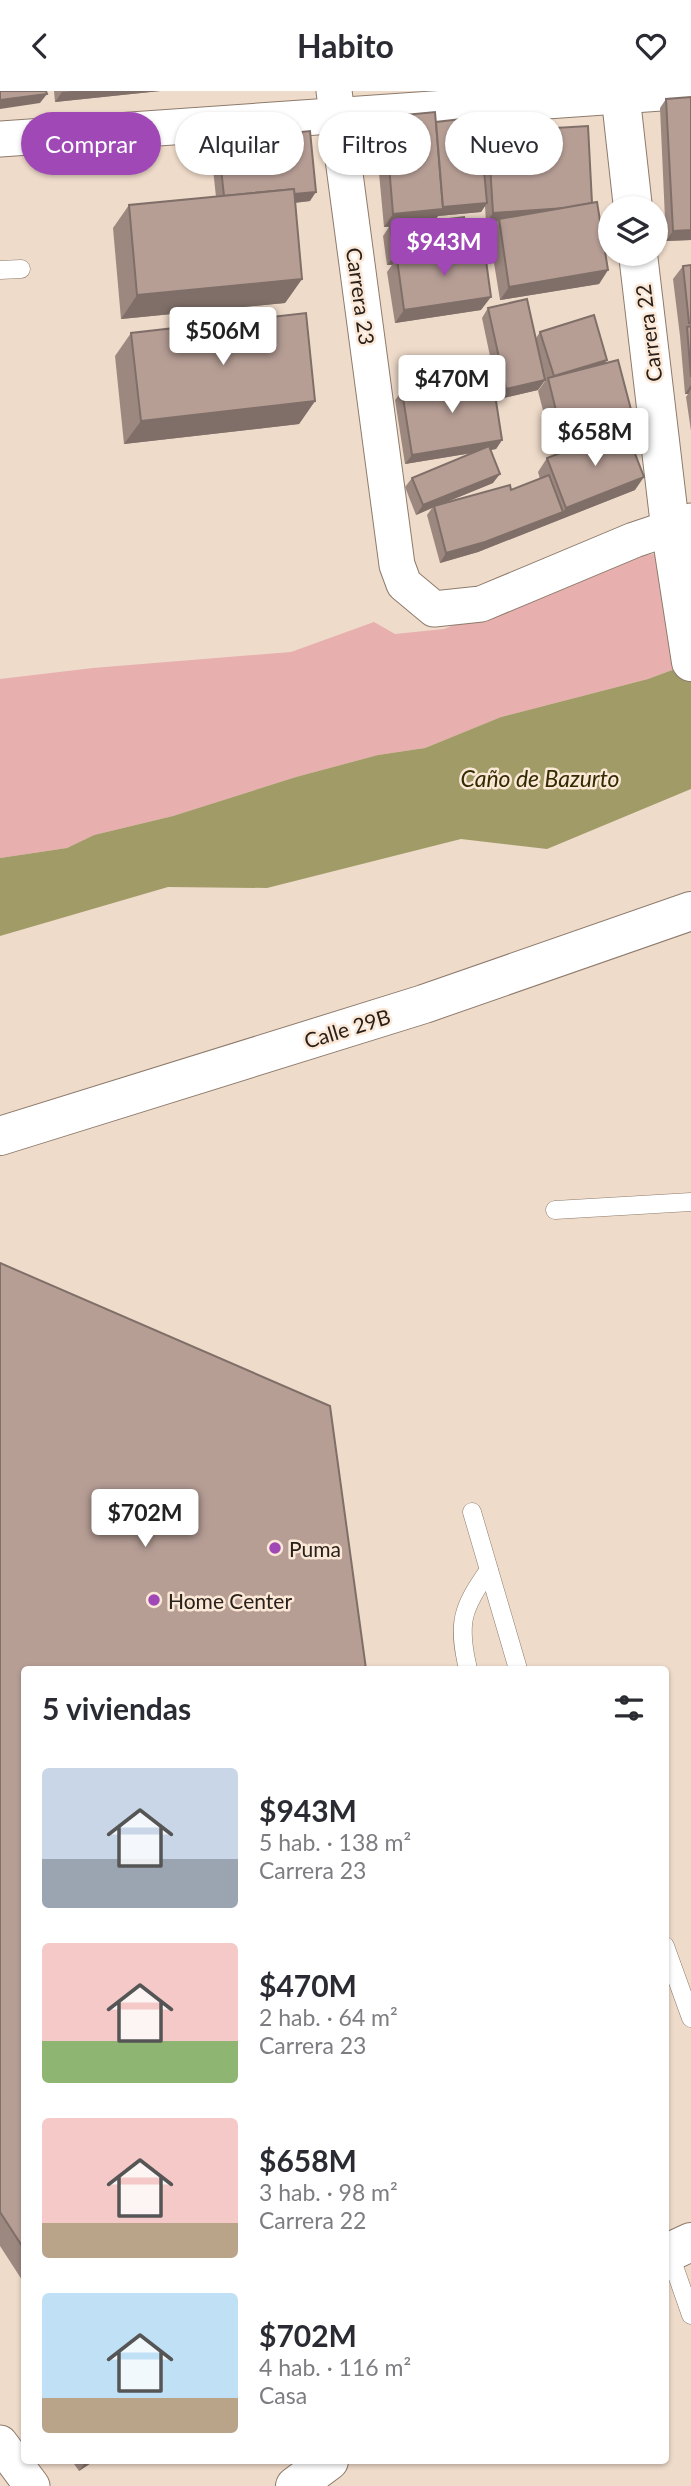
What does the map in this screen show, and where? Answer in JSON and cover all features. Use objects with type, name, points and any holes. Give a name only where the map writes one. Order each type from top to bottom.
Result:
[{"type":"main road","points":[[620,94],[632,196]]},
{"type":"main road","name":"Carrera 22","points":[[640,266],[679,534],[691,662]]},
{"type":"main road","name":"Calle 29B","points":[[0,1136],[424,1005],[691,911]]},
{"type":"main road","points":[[295,2486],[325,2464]]},
{"type":"street","points":[[0,139],[335,103],[691,91]]},
{"type":"street","name":"Carrera 23","points":[[335,103],[397,565],[404,584],[434,609],[481,604],[679,534]]},
{"type":"street","points":[[0,2443],[32,2486]]},
{"type":"lane","points":[[0,270],[21,269]]},
{"type":"lane","points":[[555,1210],[691,1202]]},
{"type":"lane","points":[[472,1512],[517,1666]]},
{"type":"lane","points":[[467,1666],[463,1650],[462,1619],[471,1596],[489,1570]]},
{"type":"lane","points":[[669,1957],[691,2018]]},
{"type":"lane","points":[[675,2249],[691,2315]]},
{"type":"shaded area","points":[[683,551],[691,663],[648,679],[501,717],[425,748],[378,755],[296,777],[173,816],[94,835],[67,848],[0,858],[0,679],[93,668],[291,652],[374,622],[395,634],[444,629],[627,557]]},
{"type":"water","name":"Caño de Bazurto","points":[[691,663],[691,789],[547,849],[461,839],[267,888],[168,887],[0,936],[0,858],[67,848],[94,835],[173,816],[296,777],[378,755],[425,748],[501,717],[648,679]]},
{"type":"building","points":[[0,91],[46,91],[47,94],[0,100]]},
{"type":"building","points":[[691,97],[691,230],[673,231],[666,99]]},
{"type":"building","points":[[431,112],[435,112],[443,209],[393,214],[390,175],[431,175]]},
{"type":"building","points":[[445,121],[445,175],[484,175],[487,203],[443,207],[436,122]]},
{"type":"building","points":[[588,126],[592,203],[565,208],[493,213],[491,175],[563,175],[563,128]]},
{"type":"building","points":[[310,131],[316,192],[294,194],[294,189],[224,196],[222,175],[304,175],[304,132]]},
{"type":"building","points":[[294,189],[302,279],[137,295],[129,205]]},
{"type":"building","points":[[597,202],[598,266],[607,266],[608,270],[509,287],[499,219]]},
{"type":"building","points":[[464,217],[468,247],[394,256],[390,226]]},
{"type":"building","points":[[484,246],[491,297],[404,310],[397,259]]},
{"type":"building","points":[[691,265],[691,323],[689,323],[683,266]]},
{"type":"building","points":[[527,299],[545,380],[506,389],[488,308]]},
{"type":"building","points":[[306,313],[315,401],[141,421],[131,333]]},
{"type":"building","points":[[594,315],[607,360],[554,376],[540,332]]},
{"type":"building","points":[[691,326],[691,377],[687,327]]},
{"type":"building","points":[[618,360],[634,421],[563,439],[548,378]]},
{"type":"building","points":[[492,375],[502,440],[412,455],[402,391]]},
{"type":"building","points":[[625,428],[644,477],[566,508],[547,458]]},
{"type":"building","points":[[489,446],[500,474],[423,505],[412,478]]},
{"type":"building","points":[[549,475],[563,512],[485,542],[446,553],[434,506],[510,485],[511,490]]},
{"type":"building","points":[[0,1263],[330,1406],[366,1666],[21,1666],[21,2244],[0,2212]]},
{"type":"place","name":"Puma","points":[[275,1548]]},
{"type":"place","name":"Home Center","points":[[154,1600]]}]
